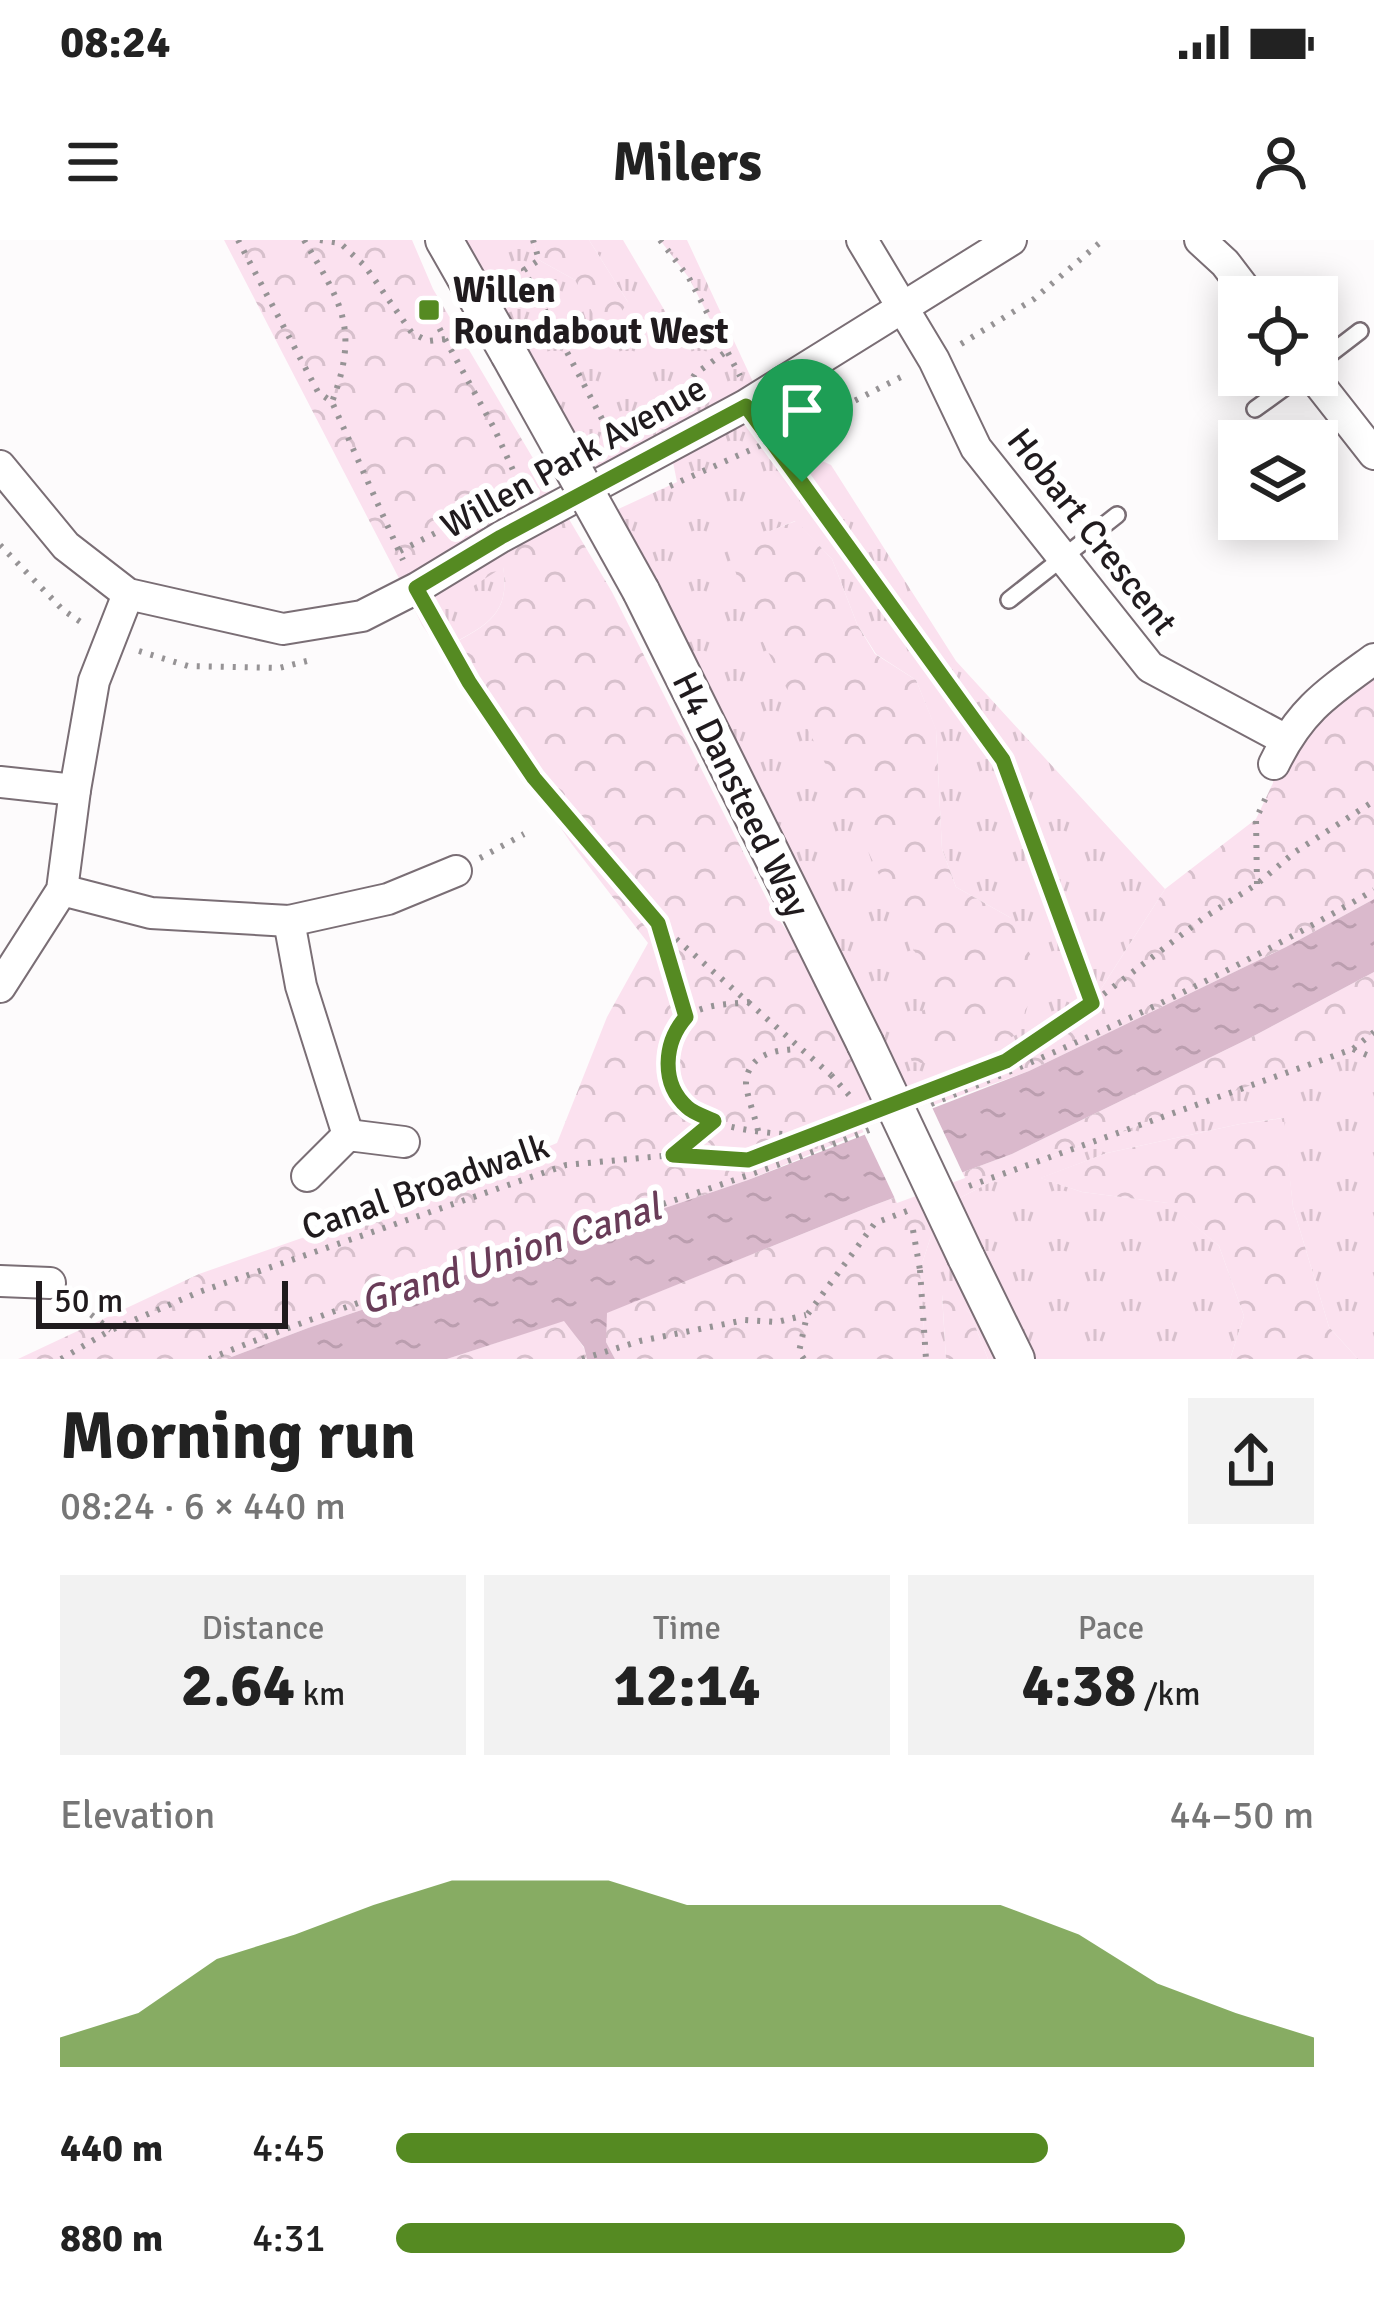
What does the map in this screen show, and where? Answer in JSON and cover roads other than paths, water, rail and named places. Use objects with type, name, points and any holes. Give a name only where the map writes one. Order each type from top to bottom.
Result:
[{"type":"street","name":"H4 Dansteed Way","points":[[445,240],[641,591],[1016,1359]]},
{"type":"street","name":"Hobart Crescent","points":[[862,240],[934,360],[976,448],[1150,667],[1280,752],[1316,700],[1374,659]]},
{"type":"street","name":"Willen Park Avenue","points":[[128,594],[283,628],[362,616],[750,403],[1011,240]]},
{"type":"street","points":[[1200,240],[1235,276]]},
{"type":"street","points":[[1328,396],[1374,454]]},
{"type":"street","points":[[0,466],[66,546],[128,594],[94,681],[62,890],[0,986]]},
{"type":"street","points":[[0,782],[75,790]]},
{"type":"street","points":[[62,890],[151,913],[289,921],[388,898],[456,871]]},
{"type":"street","points":[[289,921],[301,986],[348,1135]]},
{"type":"street","points":[[348,1135],[404,1142]]},
{"type":"street","points":[[307,1176],[348,1135]]},
{"type":"street","points":[[0,1281],[50,1283]]},
{"type":"lane","points":[[1338,348],[1360,331]]},
{"type":"lane","points":[[1255,409],[1273,396]]},
{"type":"lane","points":[[1009,600],[1117,515]]},
{"type":"water","points":[[1374,899],[1374,972],[1012,1154],[607,1313],[606,1342],[615,1359],[587,1359],[584,1347],[564,1321],[447,1359],[226,1359],[748,1180],[1029,1071],[1286,947]]},
{"type":"place","name":"Willen Roundabout West","points":[[429,310]]},
{"type":"water label","name":"Grand Union Canal","points":[[510,1253]]}]
